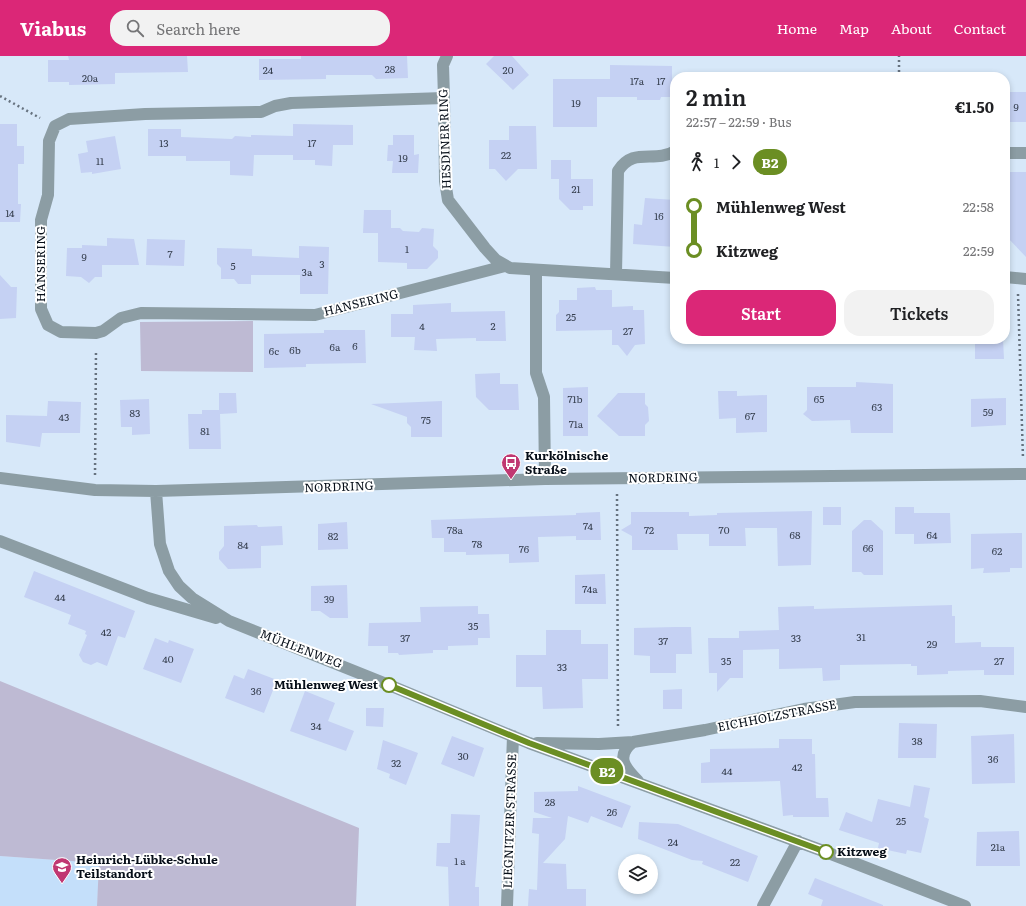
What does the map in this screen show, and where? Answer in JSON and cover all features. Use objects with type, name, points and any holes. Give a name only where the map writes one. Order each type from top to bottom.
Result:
[{"type":"street","name":"HESDINER RING","points":[[447,56],[443,66],[445,181],[448,200],[485,248],[496,260],[505,266]]},
{"type":"street","points":[[55,126],[69,119],[145,114],[261,112],[282,104],[291,103],[444,98]]},
{"type":"street","name":"HANSERING","points":[[55,126],[49,141],[48,194],[41,220],[41,309],[44,319],[54,330],[61,332],[96,333],[103,331],[121,318],[141,313],[315,315],[505,266]]},
{"type":"street","points":[[1010,153],[1026,154]]},
{"type":"street","points":[[616,274],[618,171],[627,161],[635,157],[666,156],[670,154]]},
{"type":"street","points":[[505,266],[536,270],[670,278]]},
{"type":"street","points":[[536,270],[536,373],[544,397],[545,479]]},
{"type":"street","points":[[1010,277],[1022,278]]},
{"type":"street","name":"NORDRING","points":[[156,491],[545,479],[1025,474]]},
{"type":"street","points":[[0,478],[95,490],[156,491]]},
{"type":"street","name":"MÜHLENWEG","points":[[156,491],[160,544],[169,571],[179,586],[192,598],[229,622]]},
{"type":"street","name":"MÜHLENWEG","points":[[0,541],[148,598],[229,622],[529,743],[798,841],[965,906]]},
{"type":"street","name":"EICHHOLZSTRASSE","points":[[529,743],[633,742],[705,730],[804,709],[855,702],[980,701],[1026,707]]},
{"type":"street","name":"LIEGNITZER STRASSE","points":[[507,906],[513,736]]},
{"type":"street","name":"MÜHLENWEG","points":[[633,742],[624,750],[623,761],[630,774],[640,783]]},
{"type":"street","points":[[763,906],[798,841]]},
{"type":"path","points":[[899,72],[900,56]]},
{"type":"path","points":[[0,96],[55,126]]},
{"type":"path","points":[[1022,278],[1025,474]]},
{"type":"path","points":[[95,490],[96,333]]},
{"type":"path","points":[[617,479],[618,743]]},
{"type":"shaded area","points":[[253,321],[253,372],[141,371],[140,322]]},
{"type":"shaded area","points":[[0,681],[359,828],[356,906],[97,906],[99,863],[0,856]]},
{"type":"shaded area","name":"Heinrich-Lübke-Schule Teilstandort","points":[[0,856],[100,863],[97,906],[0,906]]},
{"type":"building","points":[[68,56],[187,56],[188,72],[115,73],[115,84],[69,85],[69,82],[48,82],[48,60],[69,60]]},
{"type":"building","points":[[301,56],[407,56],[408,78],[376,79],[372,75],[326,75],[326,79],[259,80],[259,59],[301,59]]},
{"type":"building","points":[[494,56],[512,56],[529,75],[513,90],[486,64]]},
{"type":"building","points":[[610,65],[672,66],[672,72],[670,72],[670,97],[661,97],[660,100],[637,100],[637,97],[597,97],[597,127],[553,127],[553,79],[610,79]]},
{"type":"building","points":[[1010,92],[1026,92],[1026,122],[1010,122]]},
{"type":"building","points":[[0,124],[17,124],[17,146],[24,146],[24,164],[18,164],[18,204],[21,204],[20,222],[0,222]]},
{"type":"building","points":[[293,124],[353,125],[353,145],[333,145],[332,166],[315,165],[315,160],[293,160],[293,155],[254,155],[253,176],[230,175],[230,161],[186,161],[186,156],[148,156],[148,129],[181,129],[181,137],[232,139],[235,136],[251,137],[251,135],[293,136]]},
{"type":"building","points":[[509,126],[536,126],[537,169],[518,169],[506,181],[495,169],[489,169],[489,140],[509,140]]},
{"type":"building","points":[[393,135],[414,135],[414,155],[419,154],[418,173],[392,173],[393,161],[387,161],[388,145],[393,145]]},
{"type":"building","points":[[115,136],[121,169],[92,174],[92,172],[81,173],[78,154],[88,152],[86,141]]},
{"type":"building","points":[[551,160],[571,160],[571,179],[593,179],[593,206],[583,206],[583,210],[570,210],[559,199],[559,179],[551,179]]},
{"type":"building","points":[[1010,172],[1026,172],[1026,257],[1010,240]]},
{"type":"building","points":[[645,198],[670,200],[670,247],[633,244],[634,224],[642,225]]},
{"type":"building","points":[[364,210],[391,210],[391,228],[400,228],[403,231],[419,232],[422,228],[434,229],[433,246],[438,251],[438,258],[427,269],[407,269],[407,263],[378,262],[378,233],[363,233]]},
{"type":"building","points":[[107,238],[134,239],[139,265],[102,265],[102,277],[95,277],[89,283],[81,277],[66,276],[67,248],[82,248],[82,245],[107,246]]},
{"type":"building","points":[[147,239],[185,240],[184,266],[146,265]]},
{"type":"building","points":[[299,246],[329,247],[328,294],[300,294],[300,275],[251,275],[251,284],[238,284],[234,279],[221,279],[221,268],[217,264],[217,248],[252,249],[252,256],[299,258]]},
{"type":"building","points":[[0,275],[11,287],[17,287],[16,318],[0,319]]},
{"type":"building","points":[[595,287],[596,290],[612,290],[612,307],[633,306],[633,310],[644,310],[645,344],[635,345],[627,356],[618,345],[612,345],[612,330],[556,331],[556,315],[559,312],[559,300],[577,300],[577,288]]},
{"type":"building","points":[[451,303],[451,312],[505,311],[506,341],[476,341],[476,338],[436,339],[437,351],[414,350],[415,337],[391,337],[391,314],[413,314],[413,305]]},
{"type":"building","points":[[324,330],[365,330],[366,363],[306,364],[306,367],[264,368],[264,334],[324,333]]},
{"type":"building","points":[[975,344],[1003,344],[1004,359],[975,359]]},
{"type":"building","points":[[500,373],[500,384],[518,384],[519,410],[489,410],[476,397],[475,374]]},
{"type":"building","points":[[856,382],[893,384],[893,433],[851,433],[850,420],[812,421],[803,414],[807,410],[807,387],[856,387]]},
{"type":"building","points":[[588,387],[588,436],[563,436],[563,388]]},
{"type":"building","points":[[718,391],[737,391],[737,396],[767,395],[767,432],[736,433],[736,418],[719,419]]},
{"type":"building","points":[[219,393],[236,393],[237,413],[220,414],[221,449],[189,449],[188,414],[202,414],[202,410],[219,410]]},
{"type":"building","points":[[618,393],[645,393],[645,404],[648,407],[649,421],[645,425],[645,436],[619,436],[597,416]]},
{"type":"building","points":[[1006,398],[1006,425],[971,427],[971,399]]},
{"type":"building","points":[[149,399],[150,434],[132,435],[132,427],[121,427],[120,400]]},
{"type":"building","points":[[48,401],[81,402],[80,433],[42,433],[40,447],[6,442],[6,415],[47,416]]},
{"type":"building","points":[[442,401],[442,437],[411,437],[411,427],[407,423],[407,417],[371,404]]},
{"type":"building","points":[[823,507],[841,507],[841,525],[823,525]]},
{"type":"building","points":[[895,507],[914,507],[914,513],[950,513],[951,543],[914,544],[914,534],[895,534]]},
{"type":"building","points":[[812,511],[811,565],[778,566],[777,528],[745,528],[746,546],[709,546],[709,534],[677,534],[678,550],[632,550],[632,536],[621,530],[631,524],[631,512],[689,512],[689,516],[717,515],[717,513]]},
{"type":"building","points":[[600,512],[601,540],[576,540],[576,536],[538,537],[539,562],[509,563],[509,554],[466,555],[466,552],[444,552],[444,538],[432,538],[431,520],[576,515],[576,513]]},
{"type":"building","points":[[864,520],[871,520],[883,531],[883,575],[864,575],[861,572],[852,572],[852,531]]},
{"type":"building","points":[[347,522],[348,549],[318,550],[318,524]]},
{"type":"building","points":[[257,525],[258,527],[282,526],[283,545],[261,546],[261,568],[228,569],[219,559],[219,552],[224,546],[224,526]]},
{"type":"building","points":[[1022,533],[1022,568],[1010,568],[1010,572],[983,573],[984,568],[971,569],[971,534]]},
{"type":"building","points":[[34,571],[135,611],[125,638],[118,636],[107,666],[97,662],[91,665],[83,662],[79,655],[87,635],[85,634],[86,631],[68,624],[71,615],[24,597]]},
{"type":"building","points":[[605,574],[606,604],[575,604],[575,575]]},
{"type":"building","points":[[347,585],[348,618],[330,618],[320,611],[311,611],[311,586]]},
{"type":"building","points":[[952,605],[952,616],[955,616],[955,643],[981,642],[981,647],[1014,647],[1014,675],[984,675],[984,670],[948,671],[948,674],[917,675],[917,666],[911,666],[911,664],[840,665],[840,680],[823,681],[822,668],[779,669],[779,649],[743,650],[743,678],[730,678],[717,692],[717,673],[709,673],[708,638],[739,638],[739,631],[779,630],[778,607],[814,606],[814,609]]},
{"type":"building","points":[[478,606],[478,614],[489,614],[490,638],[478,638],[478,645],[448,646],[448,650],[433,650],[433,653],[399,655],[398,653],[388,653],[388,646],[368,646],[369,623],[421,622],[420,607]]},
{"type":"building","points":[[691,627],[692,654],[676,654],[676,673],[650,673],[650,656],[634,655],[634,628]]},
{"type":"building","points":[[546,630],[581,630],[581,644],[608,644],[608,679],[582,679],[583,708],[543,709],[542,687],[516,687],[516,655],[546,655]]},
{"type":"building","points":[[155,638],[168,643],[169,640],[194,649],[181,683],[143,669]]},
{"type":"building","points":[[248,669],[277,680],[264,713],[225,698],[234,675],[244,679]]},
{"type":"building","points":[[682,689],[682,709],[663,709],[663,690]]},
{"type":"building","points":[[305,691],[335,703],[328,721],[354,731],[346,751],[290,731]]},
{"type":"building","points":[[366,708],[384,708],[383,727],[366,726]]},
{"type":"building","points":[[899,723],[937,724],[936,758],[898,758]]},
{"type":"building","points":[[1014,734],[1015,783],[972,784],[971,736]]},
{"type":"building","points":[[452,736],[484,748],[474,777],[441,764]]},
{"type":"building","points":[[779,739],[812,739],[812,754],[815,754],[816,798],[828,798],[829,817],[793,817],[793,815],[783,816],[780,781],[701,783],[701,763],[710,762],[710,749],[779,748]]},
{"type":"building","points":[[383,740],[418,753],[406,785],[389,778],[390,774],[377,769]]},
{"type":"building","points":[[914,785],[930,788],[924,817],[929,819],[921,853],[907,850],[906,854],[878,848],[879,843],[839,830],[846,812],[872,822],[878,799],[910,807]]},
{"type":"building","points":[[578,786],[631,806],[622,828],[591,816],[588,823],[568,816],[565,839],[543,863],[566,864],[567,889],[586,889],[586,906],[528,906],[529,889],[537,890],[539,834],[532,833],[533,818],[552,818],[534,812],[534,792],[578,791]]},
{"type":"building","points":[[451,814],[480,815],[475,887],[479,887],[479,906],[449,906],[448,867],[436,866],[437,843],[450,843]]},
{"type":"building","points":[[639,822],[678,824],[758,856],[748,882],[702,864],[703,861],[692,860],[638,839]]},
{"type":"building","points":[[1019,831],[1020,866],[976,866],[977,832]]},
{"type":"building","points":[[815,878],[883,906],[821,906],[823,900],[808,894]]},
{"type":"bus line","name":"B2","points":[[389,685],[529,743],[826,852]]},
{"type":"place","name":"Kurkölnische Straße","points":[[511,480]]},
{"type":"place","name":"Mühlenweg West","points":[[389,685]]},
{"type":"place","name":"Kitzweg","points":[[826,852]]},
{"type":"place","name":"Heinrich-Lübke-Schule Teilstandort","points":[[62,884]]}]
